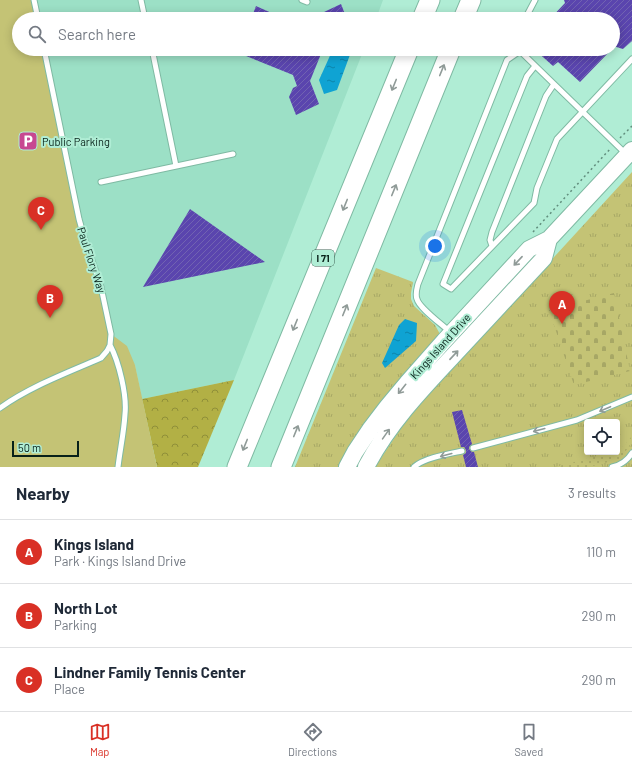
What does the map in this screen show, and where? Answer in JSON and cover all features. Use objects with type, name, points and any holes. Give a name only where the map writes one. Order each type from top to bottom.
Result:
[{"type":"highway","points":[[425,12],[430,0]]},
{"type":"highway","points":[[466,12],[471,0]]},
{"type":"highway","name":"I 71","points":[[237,467],[406,56]]},
{"type":"highway","points":[[281,467],[448,56]]},
{"type":"main road","name":"Kings Island Drive","points":[[347,467],[371,428],[407,382],[451,333],[529,249],[549,239],[630,152]]},
{"type":"main road","name":"Kings Island Drive","points":[[366,467],[374,451],[401,413],[544,258],[549,239]]},
{"type":"lane","points":[[34,0],[37,12]]},
{"type":"lane","points":[[141,0],[144,12]]},
{"type":"lane","points":[[529,12],[535,0]]},
{"type":"lane","name":"Paul Flory Way","points":[[45,56],[79,219],[101,287],[111,334],[110,345],[114,352],[122,382],[125,413],[118,467]]},
{"type":"lane","points":[[153,56],[176,166]]},
{"type":"lane","points":[[451,333],[423,308],[417,300],[416,293],[418,284],[507,60],[512,56]]},
{"type":"lane","points":[[525,56],[583,112],[630,152]]},
{"type":"lane","points":[[535,66],[527,76],[443,284],[451,289],[534,203],[537,188],[557,138],[632,59]]},
{"type":"lane","points":[[492,246],[490,240],[492,232],[546,96],[554,84]]},
{"type":"lane","points":[[101,182],[233,154]]},
{"type":"lane","points":[[0,408],[37,386],[101,358],[110,345]]},
{"type":"lane","points":[[473,448],[577,420],[632,397]]},
{"type":"lane","points":[[414,467],[417,464],[431,459],[462,451]]},
{"type":"lane","points":[[612,467],[622,464],[632,453]]},
{"type":"path","points":[[626,132],[632,126]]},
{"type":"shaded area","points":[[34,0],[383,0],[379,12],[37,12]]},
{"type":"shaded area","points":[[45,56],[361,56],[234,380],[142,399],[135,365],[111,334],[84,237]]},
{"type":"green space","points":[[0,0],[34,0],[37,12],[12,12],[12,56],[45,56],[79,219],[101,287],[111,334],[127,346],[135,365],[157,467],[0,467]]},
{"type":"green space","points":[[632,172],[632,467],[375,467],[403,425],[434,388]]},
{"type":"green space","points":[[376,268],[413,282],[411,299],[414,306],[435,325],[441,336],[342,467],[295,467]]},
{"type":"green space","points":[[614,293],[630,371],[574,385],[549,310]]},
{"type":"green space","points":[[234,380],[198,467],[157,467],[142,399]]},
{"type":"green space","points":[[632,436],[632,442],[620,459],[589,467],[555,467],[601,455],[620,455],[620,448],[624,446]]},
{"type":"water","points":[[330,56],[350,56],[337,90],[324,94],[319,80]]},
{"type":"water","points":[[405,319],[417,323],[416,341],[385,368],[382,363],[399,325]]},
{"type":"building","points":[[564,0],[632,0],[632,41],[623,49],[620,48],[620,12],[557,12],[565,3]]},
{"type":"building","points":[[341,4],[344,12],[324,12]]},
{"type":"building","points":[[256,6],[269,12],[254,12]]},
{"type":"building","points":[[246,56],[320,56],[310,81],[319,104],[296,115],[289,97],[293,88],[297,86],[293,75]]},
{"type":"building","points":[[542,56],[605,56],[580,82],[558,62],[553,66]]},
{"type":"building","points":[[190,209],[265,262],[143,287]]},
{"type":"building","points":[[462,410],[472,444],[469,449],[474,452],[478,467],[466,467],[463,455],[466,453],[466,450],[464,447],[461,447],[452,412]]},
{"type":"place","name":"Public Parking","points":[[28,141]]},
{"type":"place","name":"Lindner Family Tennis Center","points":[[41,230]]},
{"type":"place","name":"North Lot","points":[[50,318]]},
{"type":"place","name":"Kings Island","points":[[562,324]]}]
